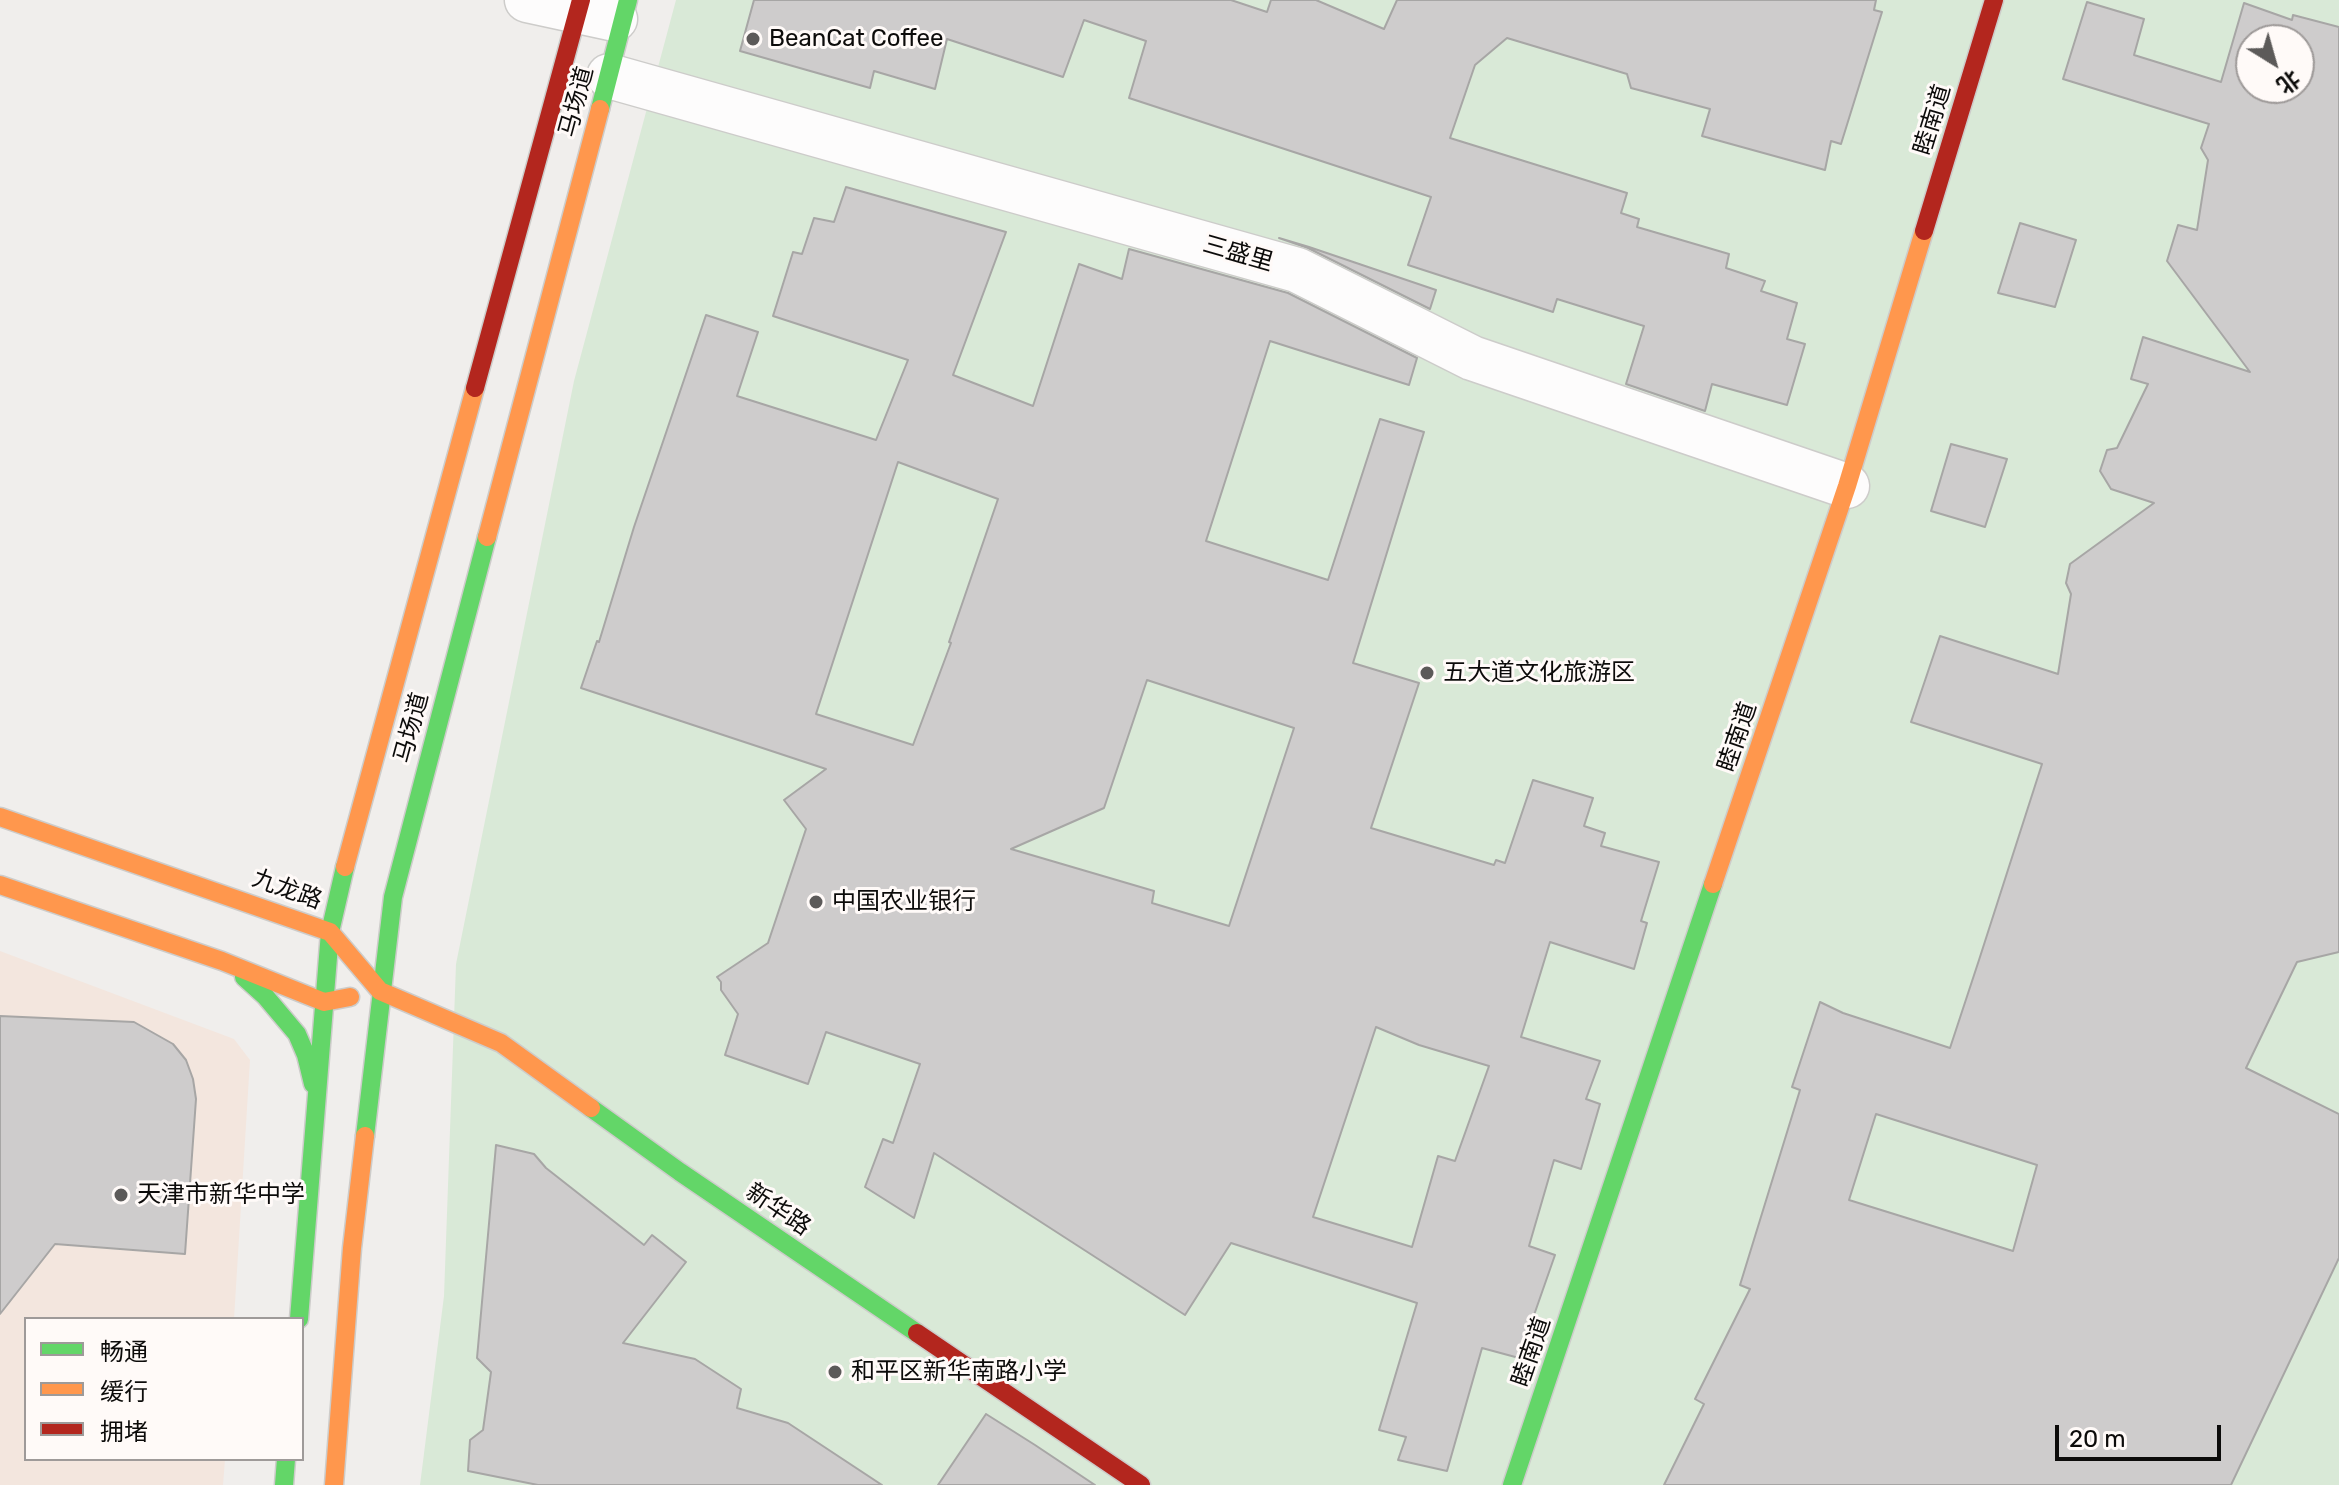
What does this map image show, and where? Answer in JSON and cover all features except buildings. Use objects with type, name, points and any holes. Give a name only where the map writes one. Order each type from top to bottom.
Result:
[{"type":"main road","name":"睦南道","points":[[1512,1485],[1847,486],[1994,0]]},
{"type":"main road","name":"马场道","points":[[299,1317],[328,995],[330,932],[343,873],[579,6]]},
{"type":"main road","name":"马场道","points":[[334,1485],[352,1248],[393,897],[626,10]]},
{"type":"main road","name":"九龙路","points":[[0,817],[330,932],[380,991]]},
{"type":"main road","points":[[0,885],[328,995],[380,991]]},
{"type":"main road","points":[[246,901],[288,938]]},
{"type":"main road","points":[[307,959],[346,1022]]},
{"type":"main road","points":[[222,961],[250,981],[297,1034],[306,1055],[318,1107]]},
{"type":"main road","name":"新华路","points":[[380,991],[501,1043],[680,1172],[1141,1485]]},
{"type":"main road","points":[[358,1056],[369,1111]]},
{"type":"main road","points":[[284,1485],[286,1461]]},
{"type":"street","points":[[527,0],[626,10]]},
{"type":"street","name":"三盛里","points":[[609,76],[1297,270],[1472,358],[1847,486]]},
{"type":"shaded area","name":"天津市新华中学","points":[[0,951],[234,1039],[250,1060],[234,1317],[24,1317],[24,1461],[225,1461],[223,1485],[0,1485]]},
{"type":"green space","name":"五大道文化旅游区","points":[[676,0],[2339,0],[2339,1485],[420,1485],[444,1296],[456,964],[574,381]]},
{"type":"traffic: fast","points":[[600,109],[628,0]]},
{"type":"traffic: fast","points":[[365,1136],[393,897],[487,537]]},
{"type":"traffic: fast","points":[[299,1317],[330,932],[345,867]]},
{"type":"traffic: fast","points":[[1512,1485],[1713,884]]},
{"type":"traffic: fast","points":[[244,977],[265,996],[297,1034],[313,1084]]},
{"type":"traffic: fast","points":[[591,1108],[917,1333]]},
{"type":"traffic: fast","points":[[284,1485],[286,1461]]},
{"type":"traffic: slow","points":[[487,537],[600,109]]},
{"type":"traffic: slow","points":[[1713,884],[1847,486],[1924,231]]},
{"type":"traffic: slow","points":[[345,867],[475,388]]},
{"type":"traffic: slow","points":[[0,817],[330,932],[380,991],[501,1043],[591,1108]]},
{"type":"traffic: slow","points":[[0,885],[222,961],[324,1002],[350,997]]},
{"type":"traffic: slow","points":[[334,1485],[352,1248],[365,1136]]},
{"type":"traffic: jam","points":[[475,388],[581,0]]},
{"type":"traffic: jam","points":[[1924,231],[1994,0]]},
{"type":"traffic: jam","points":[[917,1333],[1141,1485]]},
{"type":"place","name":"BeanCat Coffee","points":[[753,39]]},
{"type":"place","name":"五大道文化旅游区","points":[[1427,673]]},
{"type":"place","name":"中国农业银行","points":[[816,902]]},
{"type":"place","name":"天津市新华中学","points":[[121,1195]]},
{"type":"place","name":"和平区新华南路小学","points":[[835,1372]]}]
